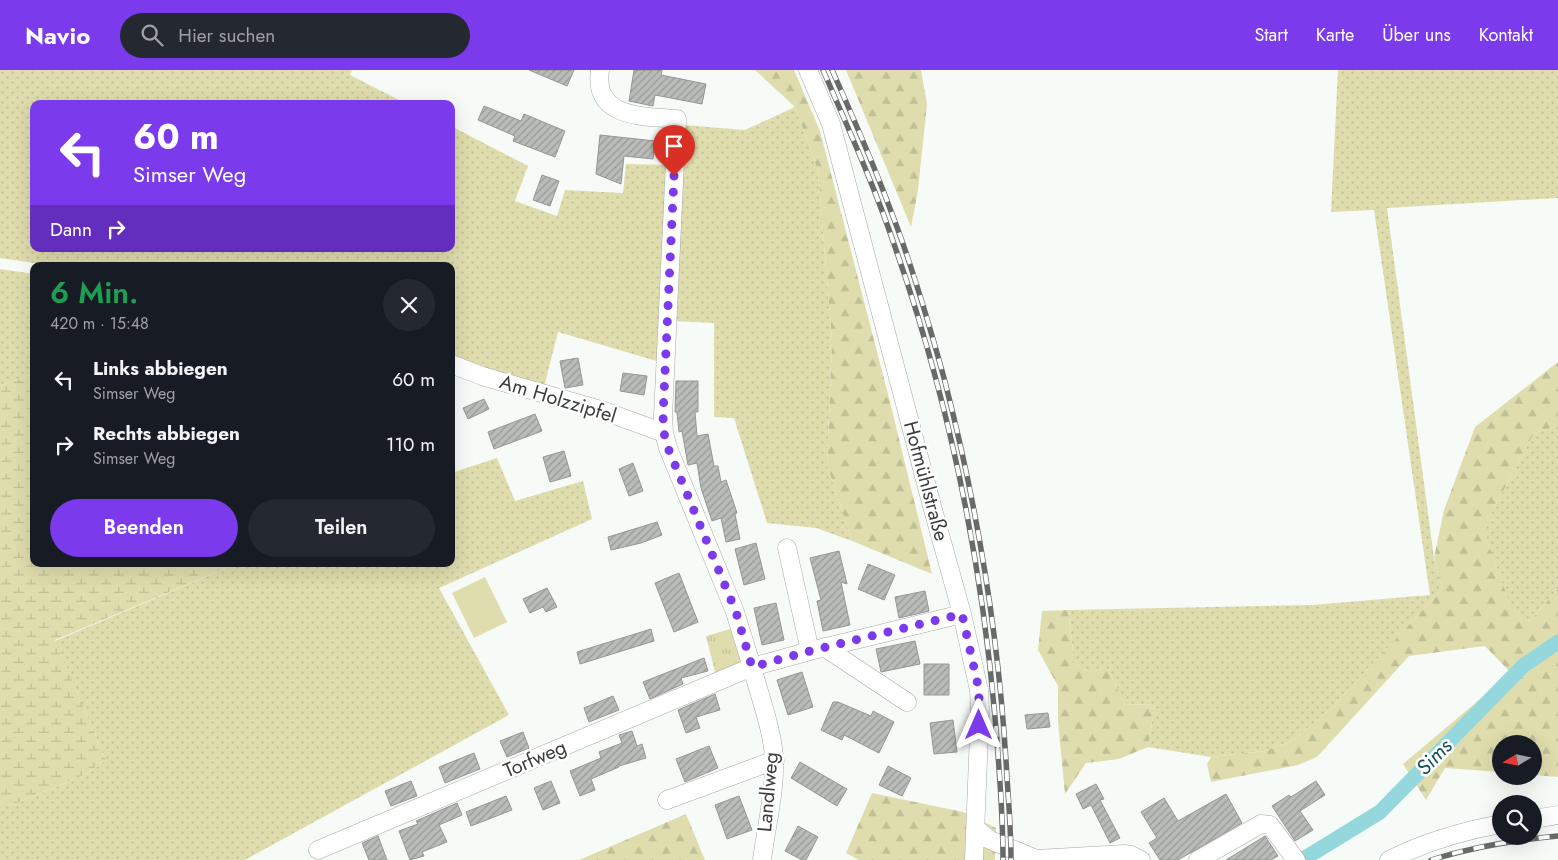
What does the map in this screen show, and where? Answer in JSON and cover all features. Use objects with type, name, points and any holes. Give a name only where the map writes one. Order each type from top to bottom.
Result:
[{"type":"street","name":"Landlweg","points":[[600,70],[602,92],[608,102],[619,111],[634,116],[677,119],[665,365],[664,433],[668,448],[736,612],[772,743],[774,776],[762,860]]},
{"type":"street","name":"Hofmühlstraße","points":[[808,70],[831,124],[962,614],[979,690],[980,708],[974,860]]},
{"type":"street","name":"Am Holzzipfel","points":[[455,366],[482,376],[604,411],[664,433]]},
{"type":"street","points":[[788,548],[817,649],[907,702]]},
{"type":"street","name":"Torfweg","points":[[318,850],[752,667],[817,649],[962,614]]},
{"type":"street","points":[[667,800],[774,760]]},
{"type":"street","points":[[1542,818],[1558,815]]},
{"type":"street","points":[[1198,860],[1261,824],[1266,823],[1270,825],[1294,857]]},
{"type":"street","points":[[1389,860],[1412,848],[1469,830],[1492,826]]},
{"type":"street","points":[[975,832],[979,831],[990,840],[1038,859],[1124,854],[1141,860]]},
{"type":"green space","points":[[0,70],[352,70],[350,75],[399,100],[30,100],[30,252],[455,252],[455,128],[528,166],[515,201],[557,216],[565,190],[623,193],[626,164],[670,165],[660,362],[558,332],[543,391],[455,361],[455,262],[30,262],[0,258]]},
{"type":"green space","points":[[755,70],[794,70],[820,131],[932,574],[852,541],[827,465],[832,340],[818,171],[795,107]]},
{"type":"green space","points":[[846,70],[921,70],[927,104],[918,190],[911,227]]},
{"type":"green space","points":[[1338,70],[1558,70],[1558,198],[1387,208],[1434,558],[1442,589],[1333,707],[1291,742],[1264,751],[1211,757],[1148,747],[1155,704],[1125,705],[1109,671],[1088,671],[1071,662],[1073,651],[1068,610],[1312,605],[1430,595],[1374,210],[1331,212]]},
{"type":"green space","points":[[795,107],[818,171],[832,340],[827,465],[852,541],[816,528],[767,523],[734,418],[714,417],[714,323],[671,321],[683,125],[745,130]]},
{"type":"green space","points":[[0,269],[30,273],[30,375],[0,386]]},
{"type":"green space","points":[[1558,362],[1558,426],[1534,433],[1487,521],[1487,540],[1510,604],[1530,621],[1558,589],[1558,777],[1542,776],[1542,735],[1492,735],[1492,771],[1445,768],[1426,800],[1403,764],[1511,673],[1485,646],[1409,656],[1317,757],[1298,765],[1211,782],[1207,764],[1211,757],[1264,751],[1291,742],[1333,707],[1442,589],[1434,558],[1444,510],[1475,427]]},
{"type":"green space","points":[[30,375],[30,567],[229,567],[55,640],[106,760],[84,775],[0,810],[0,386]]},
{"type":"green space","points":[[1558,426],[1558,589],[1530,621],[1510,605],[1487,540],[1487,521],[1534,433]]},
{"type":"green space","points":[[497,458],[515,501],[583,481],[592,519],[439,588],[509,715],[245,860],[0,860],[0,810],[84,775],[106,760],[55,641],[229,567],[455,567],[455,472]]},
{"type":"green space","points":[[485,577],[507,622],[474,638],[452,593]]},
{"type":"green space","points":[[1068,610],[1073,651],[1072,662],[1088,671],[1109,671],[1125,705],[1155,704],[1148,747],[1119,759],[1086,763],[1065,794],[1058,722],[1058,686],[1038,650],[1042,611]]},
{"type":"green space","points":[[734,628],[743,664],[716,676],[706,636]]},
{"type":"green space","points":[[872,793],[963,812],[996,828],[995,860],[859,860],[846,853]]},
{"type":"green space","points":[[686,814],[705,860],[579,860]]},
{"type":"building","points":[[529,70],[574,70],[567,86]]},
{"type":"building","points":[[634,70],[662,70],[661,75],[706,84],[702,104],[655,95],[653,106],[629,101]]},
{"type":"building","points":[[484,106],[521,121],[524,114],[565,131],[555,157],[513,141],[515,136],[478,120]]},
{"type":"building","points":[[600,135],[655,141],[653,159],[624,156],[621,184],[596,174]]},
{"type":"building","points":[[542,175],[559,181],[550,206],[533,200]]},
{"type":"building","points":[[578,358],[583,385],[565,388],[560,361]]},
{"type":"building","points":[[623,373],[647,376],[644,395],[620,391]]},
{"type":"building","points":[[676,381],[698,381],[698,412],[695,412],[697,436],[708,434],[714,466],[718,466],[721,482],[726,480],[737,513],[735,514],[740,539],[726,542],[721,518],[712,521],[701,488],[697,463],[688,465],[682,431],[679,432],[677,412],[675,412]]},
{"type":"building","points":[[484,399],[489,409],[468,419],[463,408]]},
{"type":"building","points":[[535,414],[542,431],[494,449],[488,432]]},
{"type":"building","points":[[564,451],[571,476],[550,482],[543,457]]},
{"type":"building","points":[[633,463],[643,491],[629,496],[619,469]]},
{"type":"building","points":[[657,522],[662,535],[641,543],[611,550],[608,537]]},
{"type":"building","points":[[756,543],[765,579],[744,585],[735,549]]},
{"type":"building","points":[[839,551],[847,584],[841,582],[850,625],[823,631],[817,601],[821,600],[810,558]]},
{"type":"building","points":[[868,564],[895,575],[884,600],[858,589]]},
{"type":"building","points":[[679,573],[698,622],[674,632],[655,583]]},
{"type":"building","points":[[547,588],[557,607],[546,612],[543,607],[530,613],[523,599]]},
{"type":"building","points":[[925,591],[929,611],[899,618],[895,597]]},
{"type":"building","points":[[776,603],[784,640],[762,645],[754,608]]},
{"type":"building","points":[[651,629],[654,641],[580,664],[577,652]]},
{"type":"building","points":[[915,641],[920,664],[881,672],[876,649]]},
{"type":"building","points":[[704,658],[708,671],[681,678],[683,684],[650,699],[643,682]]},
{"type":"building","points":[[924,664],[949,664],[949,695],[924,695]]},
{"type":"building","points":[[802,672],[813,707],[788,715],[777,680]]},
{"type":"building","points":[[715,694],[720,710],[696,717],[700,728],[686,733],[678,710]]},
{"type":"building","points":[[613,696],[619,710],[589,722],[584,708]]},
{"type":"building","points":[[833,702],[838,702],[871,716],[873,711],[894,722],[879,753],[844,735],[842,740],[821,730]]},
{"type":"building","points":[[1048,713],[1050,727],[1027,729],[1025,715]]},
{"type":"building","points":[[953,720],[957,752],[934,754],[930,723]]},
{"type":"building","points":[[632,731],[637,746],[642,744],[646,758],[619,766],[591,779],[595,790],[580,796],[570,771],[601,758],[599,752],[622,743],[619,735]]},
{"type":"building","points":[[523,732],[529,748],[507,757],[500,741]]},
{"type":"building","points":[[709,746],[718,768],[685,782],[676,759]]},
{"type":"building","points":[[474,753],[480,769],[445,783],[439,767]]},
{"type":"building","points":[[800,762],[847,789],[837,806],[791,778]]},
{"type":"building","points":[[888,766],[911,778],[902,796],[879,785]]},
{"type":"building","points":[[411,781],[417,796],[391,806],[385,791]]},
{"type":"building","points":[[551,781],[560,803],[543,810],[534,788]]},
{"type":"building","points":[[1316,781],[1325,795],[1300,811],[1313,830],[1295,841],[1272,806],[1289,795],[1291,797]]},
{"type":"building","points":[[1096,784],[1104,799],[1100,800],[1120,838],[1110,843],[1091,805],[1083,809],[1076,794]]},
{"type":"building","points":[[1226,794],[1242,823],[1178,860],[1160,860],[1149,843],[1157,838],[1141,812],[1164,798],[1178,821]]},
{"type":"building","points":[[506,796],[512,810],[471,826],[466,812]]},
{"type":"building","points":[[739,796],[752,830],[727,839],[715,805]]},
{"type":"building","points":[[457,803],[462,815],[439,825],[447,842],[422,852],[424,856],[410,860],[399,831],[418,824],[416,821]]},
{"type":"building","points":[[798,826],[818,837],[806,860],[802,860],[785,851]]},
{"type":"building","points":[[378,836],[387,860],[369,860],[362,843]]},
{"type":"building","points":[[1265,836],[1278,856],[1271,860],[1226,860]]},
{"type":"waterway","name":"Sims","points":[[1302,860],[1380,812],[1523,666],[1558,642]]},
{"type":"railway","points":[[823,70],[869,178],[894,244],[931,360],[946,418],[971,537],[989,657],[999,770],[1003,860]]},
{"type":"railway","points":[[832,70],[876,172],[905,248],[932,335],[956,427],[977,527],[993,627],[1004,727],[1011,860]]},
{"type":"railway","points":[[1431,860],[1462,851],[1558,836]]},
{"type":"route","points":[[674,176],[663,416],[664,433],[668,448],[736,612],[752,667],[962,614],[979,690],[979,725]]}]
